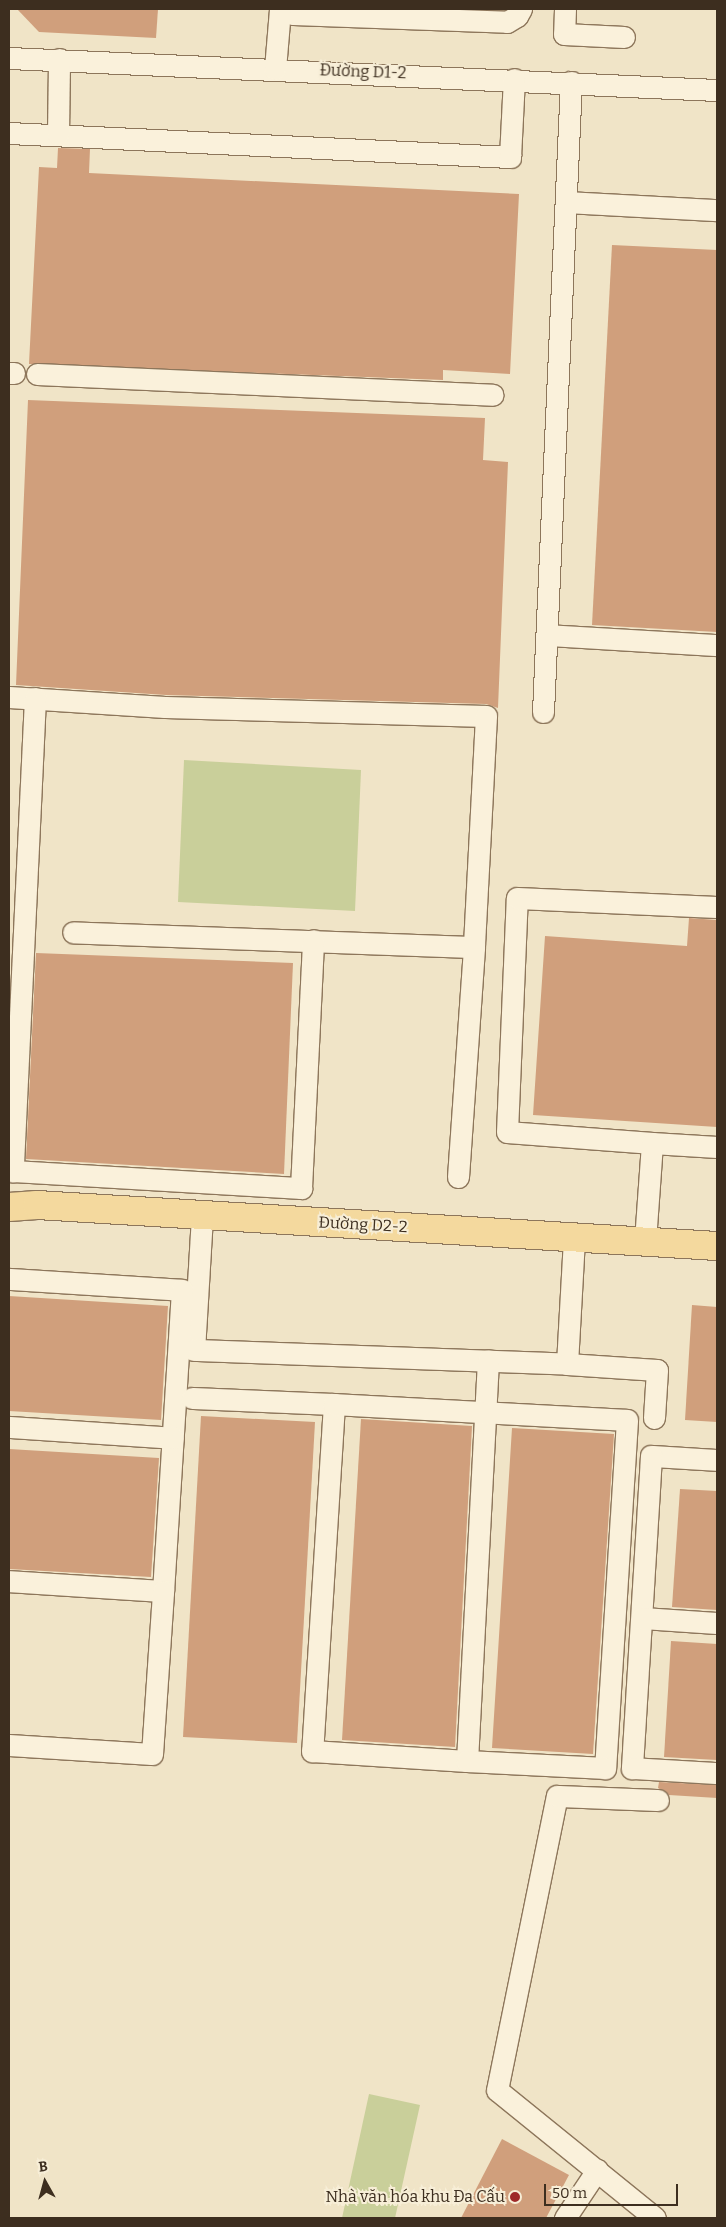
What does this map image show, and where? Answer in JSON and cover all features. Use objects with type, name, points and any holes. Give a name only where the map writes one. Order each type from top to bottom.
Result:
[{"type":"main road","name":"Đường D2-2","points":[[9,1207],[37,1205],[717,1246]]},
{"type":"street","points":[[275,69],[281,9],[293,14],[507,22],[518,16],[520,9]]},
{"type":"street","points":[[565,9],[564,34],[624,37]]},
{"type":"street","name":"Đường D1-2","points":[[9,58],[514,79],[717,90]]},
{"type":"street","points":[[58,134],[60,59]]},
{"type":"street","points":[[9,133],[510,157],[514,79]]},
{"type":"street","points":[[543,712],[567,202],[570,82]]},
{"type":"street","points":[[567,202],[717,210]]},
{"type":"street","points":[[37,374],[492,395]]},
{"type":"street","points":[[547,634],[717,645]]},
{"type":"street","points":[[9,697],[165,706],[486,716],[474,946],[458,1177]]},
{"type":"street","points":[[35,698],[12,1171],[300,1188],[313,940]]},
{"type":"street","points":[[717,907],[517,898],[507,1132],[717,1147]]},
{"type":"street","points":[[73,932],[474,946]]},
{"type":"street","points":[[645,1241],[652,1143]]},
{"type":"street","points":[[202,1216],[194,1350],[566,1364],[657,1370],[654,1418]]},
{"type":"street","points":[[566,1364],[574,1237]]},
{"type":"street","points":[[9,1278],[182,1290],[152,1754],[9,1744]]},
{"type":"street","points":[[467,1761],[488,1361]]},
{"type":"street","points":[[192,1398],[334,1404],[627,1420],[606,1768],[312,1751],[334,1404]]},
{"type":"street","points":[[9,1427],[173,1438]]},
{"type":"street","points":[[717,1460],[651,1456],[632,1768],[717,1773]]},
{"type":"street","points":[[9,1581],[163,1591]]},
{"type":"street","points":[[642,1618],[717,1623]]},
{"type":"street","points":[[655,2218],[497,2090],[557,1796],[658,1800]]},
{"type":"street","points":[[565,2218],[596,2170]]},
{"type":"green space","points":[[184,760],[361,770],[355,911],[178,902]]},
{"type":"green space","points":[[369,2094],[420,2105],[395,2218],[342,2218]]},
{"type":"building","points":[[17,9],[158,9],[156,38],[39,32]]},
{"type":"building","points":[[58,148],[90,149],[89,173],[519,194],[510,374],[443,370],[443,380],[29,364],[39,167],[57,168]]},
{"type":"building","points":[[612,245],[717,250],[717,632],[592,625]]},
{"type":"building","points":[[28,400],[485,418],[483,460],[508,462],[498,708],[486,704],[166,695],[16,685]]},
{"type":"building","points":[[689,918],[717,920],[717,1127],[533,1115],[545,936],[687,946]]},
{"type":"building","points":[[36,953],[293,963],[284,1174],[26,1159]]},
{"type":"building","points":[[9,1296],[168,1306],[161,1420],[9,1411]]},
{"type":"building","points":[[692,1305],[717,1307],[717,1422],[685,1420]]},
{"type":"building","points":[[201,1416],[315,1422],[297,1743],[183,1737]]},
{"type":"building","points":[[361,1419],[472,1426],[455,1747],[342,1740]]},
{"type":"building","points":[[512,1428],[614,1434],[593,1754],[492,1748]]},
{"type":"building","points":[[9,1449],[159,1458],[151,1577],[9,1569]]},
{"type":"building","points":[[680,1489],[717,1491],[717,1610],[672,1607]]},
{"type":"building","points":[[671,1641],[717,1644],[717,1760],[664,1757]]},
{"type":"building","points":[[659,1782],[717,1785],[717,1798],[669,1795],[658,1788]]},
{"type":"building","name":"Nhà văn hóa khu Đa Cấu","points":[[502,2139],[569,2175],[546,2218],[461,2218]]},
{"type":"place","name":"Nhà văn hóa khu Đa Cấu","points":[[515,2197]]}]
